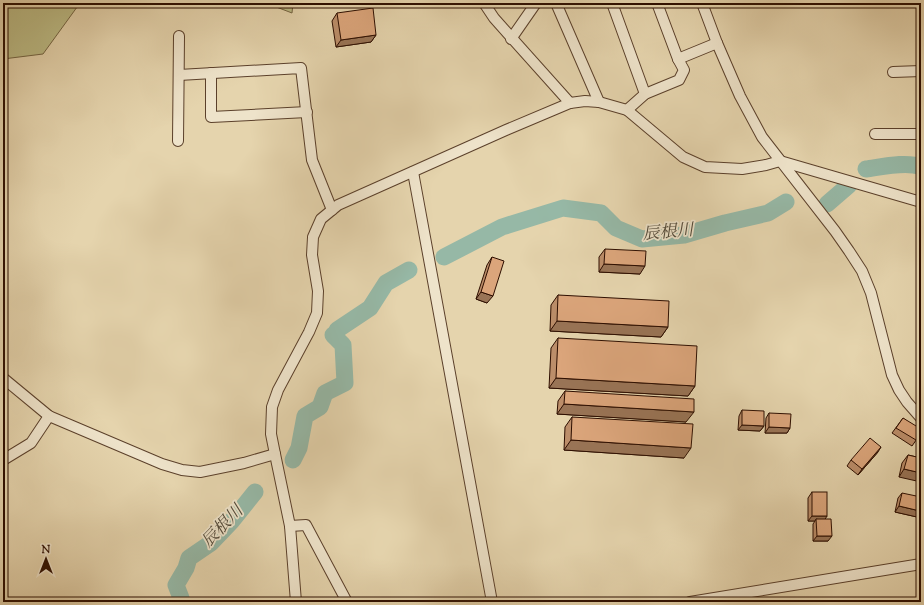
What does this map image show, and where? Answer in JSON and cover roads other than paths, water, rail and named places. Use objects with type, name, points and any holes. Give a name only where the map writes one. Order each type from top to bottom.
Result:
[{"type":"street","points":[[484,3],[511,39],[570,104]]},
{"type":"street","points":[[511,39],[536,3]]},
{"type":"street","points":[[556,3],[599,102]]},
{"type":"street","points":[[612,3],[646,94]]},
{"type":"street","points":[[627,110],[646,94],[679,80],[684,70],[678,59],[657,3]]},
{"type":"street","points":[[702,3],[740,96],[762,137],[850,251],[862,271],[871,293],[892,375],[907,402],[921,418]]},
{"type":"street","points":[[178,141],[179,36]]},
{"type":"street","points":[[678,59],[718,43]]},
{"type":"street","points":[[179,75],[302,68],[312,160],[332,210]]},
{"type":"street","points":[[893,72],[921,71]]},
{"type":"street","points":[[211,73],[211,117],[306,112]]},
{"type":"street","points":[[296,602],[290,526],[271,434],[272,407],[278,390],[309,332],[317,313],[318,291],[312,255],[314,237],[321,219],[338,206],[506,130],[570,104],[585,101],[599,102],[627,110],[683,157],[705,167],[742,169],[780,161],[921,202]]},
{"type":"street","points":[[875,134],[921,134]]},
{"type":"street","points":[[413,172],[492,602]]},
{"type":"street","points":[[3,378],[48,416],[162,464],[182,470],[200,472],[244,463],[275,454]]},
{"type":"street","points":[[3,460],[31,443],[48,416]]},
{"type":"street","points":[[290,526],[306,525],[347,602]]},
{"type":"street","points":[[690,602],[921,564]]},
{"type":"waterway","name":"辰根川","points":[[866,169],[901,164],[921,167]]},
{"type":"waterway","name":"辰根川","points":[[827,204],[849,185]]},
{"type":"waterway","name":"辰根川","points":[[444,257],[502,227],[563,208],[601,213],[616,228],[642,239],[684,235],[725,223],[768,213],[786,202]]},
{"type":"waterway","name":"辰根川","points":[[337,330],[370,308],[386,283],[409,270]]},
{"type":"waterway","name":"辰根川","points":[[293,460],[299,448],[305,416],[320,407],[325,393],[345,383],[343,345],[333,335]]},
{"type":"waterway","name":"辰根川","points":[[178,602],[181,598],[176,585],[186,568],[189,558],[211,543],[231,522],[255,492]]}]
